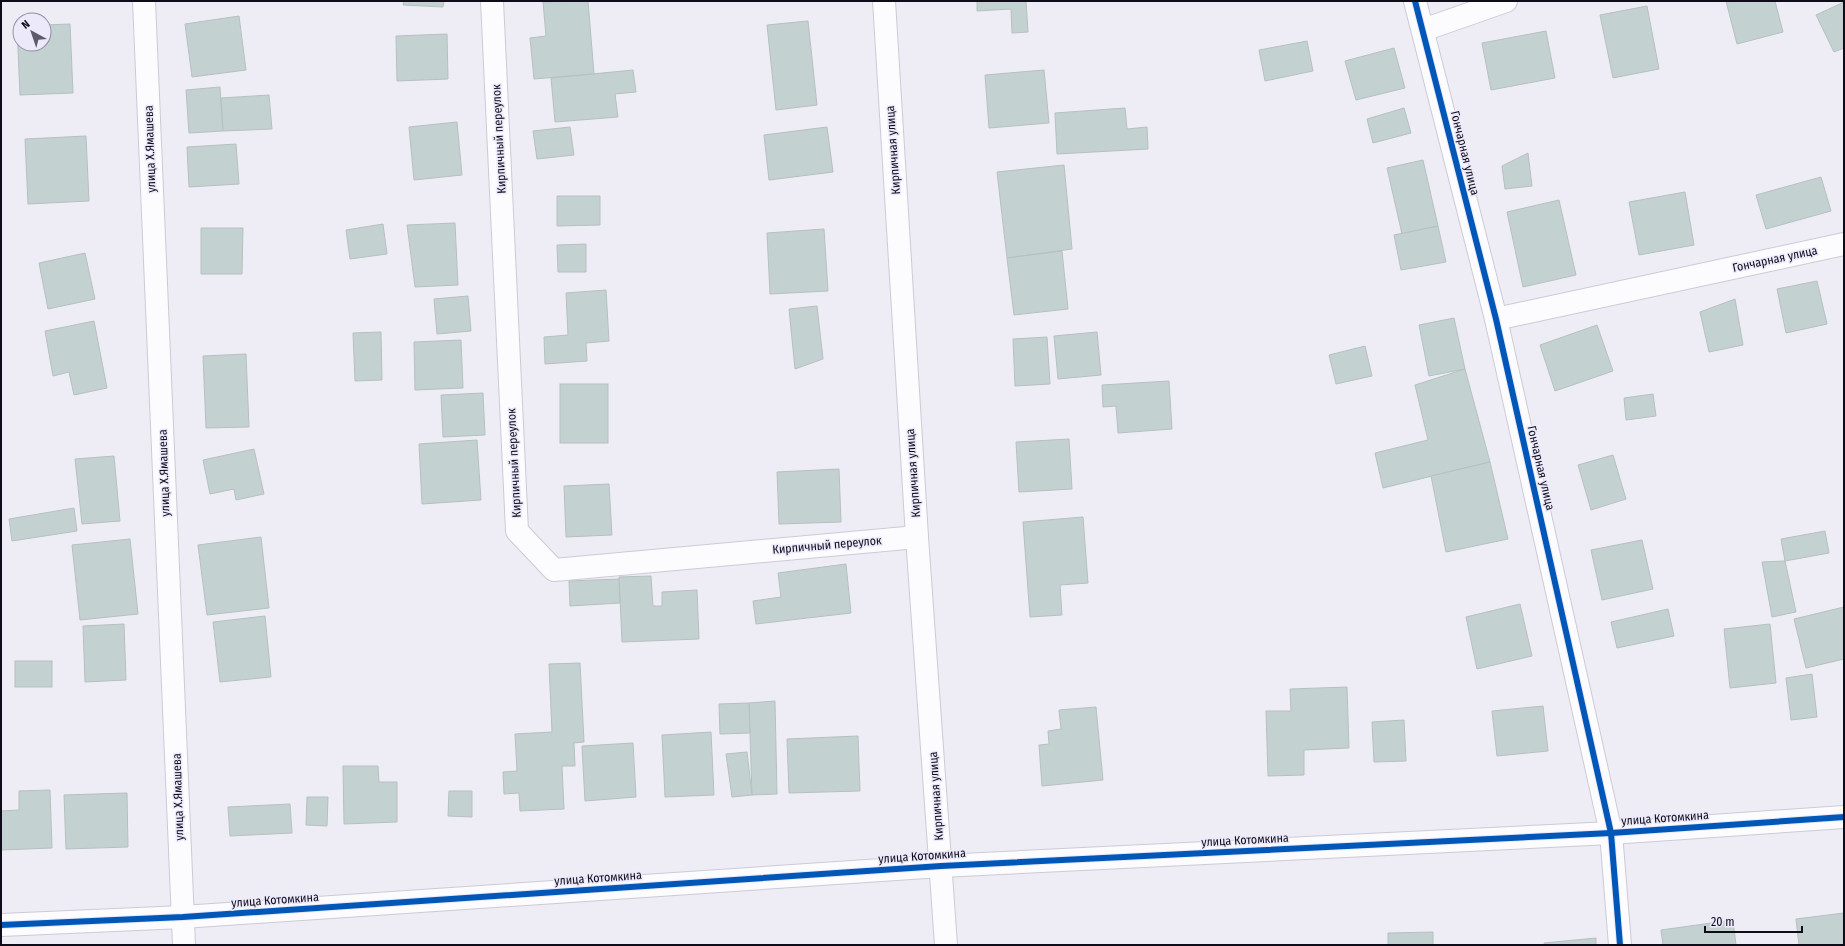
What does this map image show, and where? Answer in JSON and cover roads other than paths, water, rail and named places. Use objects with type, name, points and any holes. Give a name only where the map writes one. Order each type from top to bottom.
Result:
[{"type":"street","name":"улица Х.Ямашева","points":[[144,1],[184,945]]},
{"type":"street","name":"Кирпичный переулок","points":[[492,1],[517,531],[554,570],[917,537]]},
{"type":"street","name":"Кирпичная улица","points":[[884,1],[917,537],[946,945]]},
{"type":"street","name":"Гончарная улица","points":[[1415,1],[1496,319],[1611,833],[1620,945]]},
{"type":"street","points":[[1423,30],[1506,1]]},
{"type":"street","name":"Гончарная улица","points":[[1496,319],[1844,244]]},
{"type":"street","name":"улица Котомкина","points":[[1,925],[183,917],[941,866],[1611,833],[1844,817]]}]
